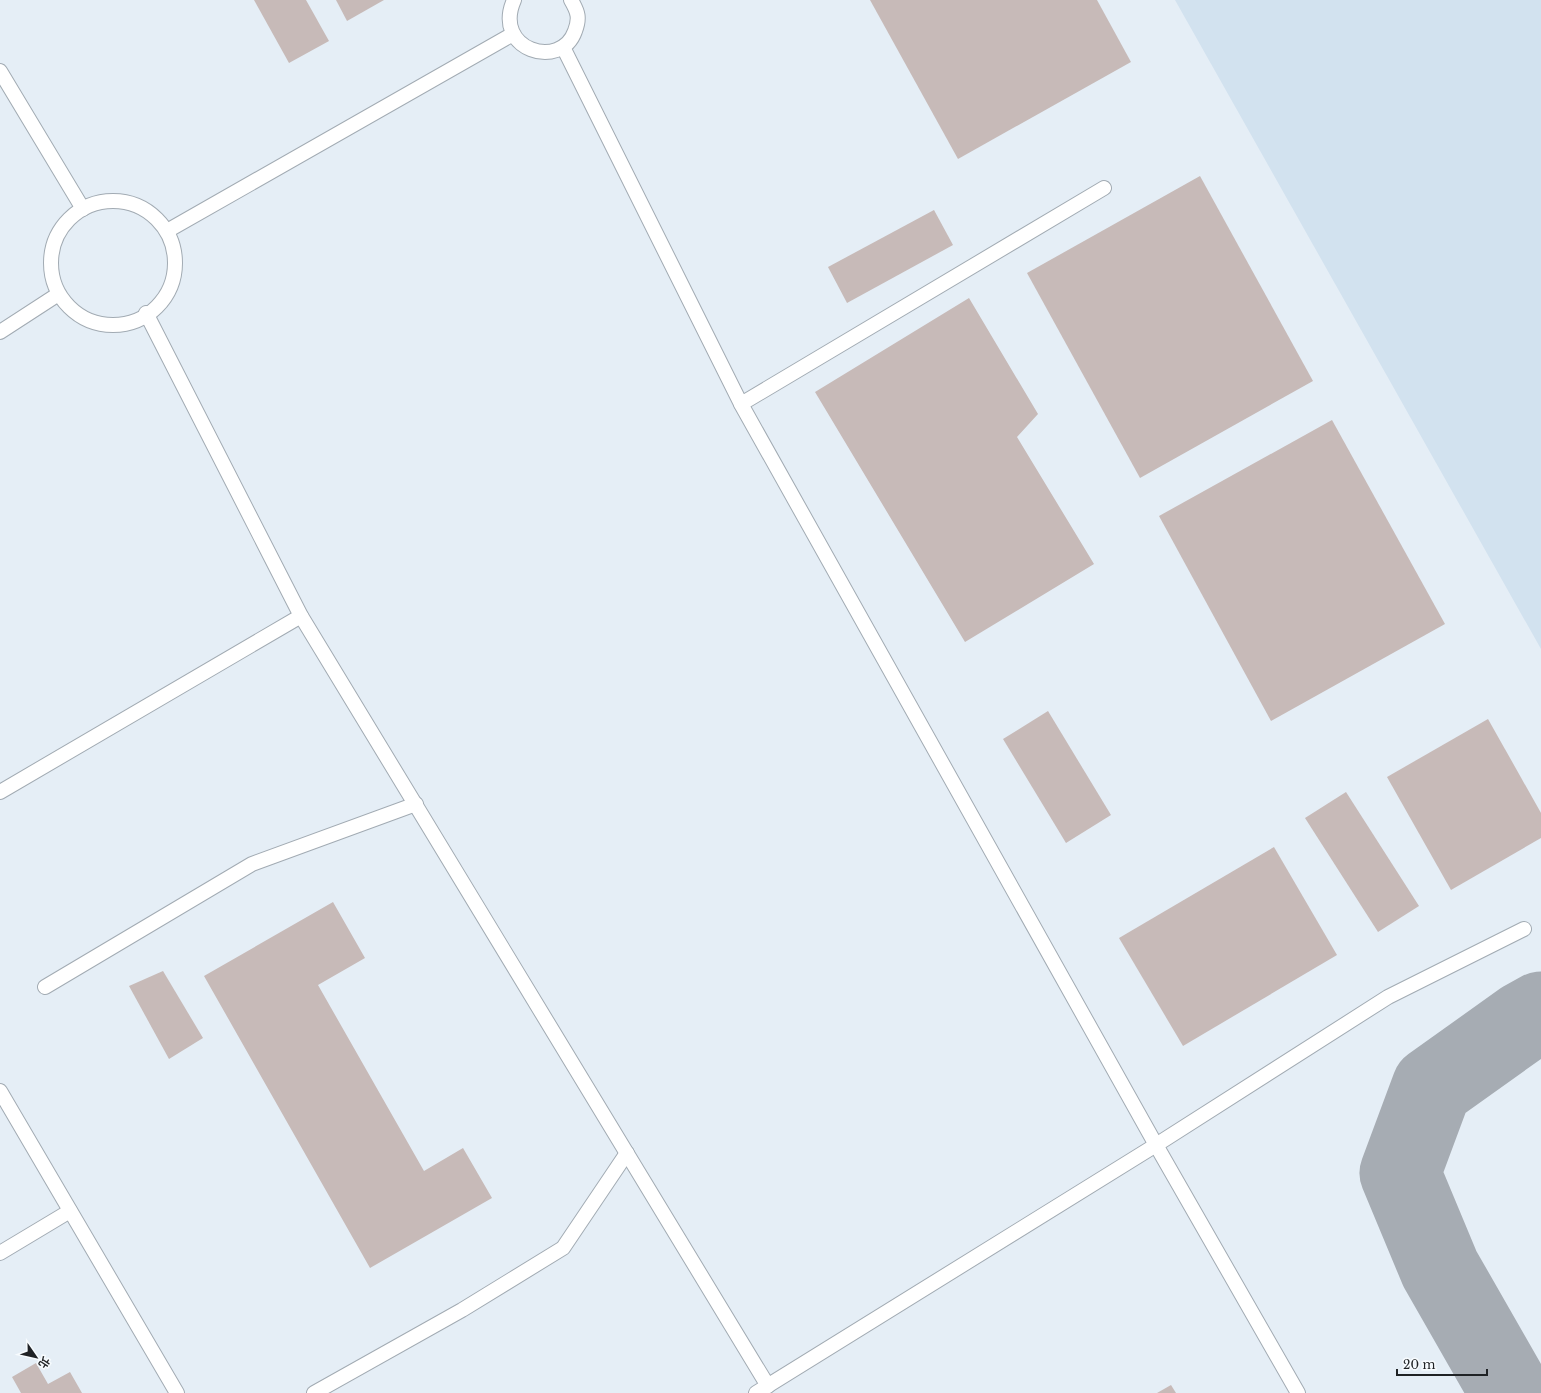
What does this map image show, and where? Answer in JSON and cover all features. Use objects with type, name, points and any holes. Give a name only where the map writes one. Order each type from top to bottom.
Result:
[{"type":"lane","points":[[514,0],[510,8],[509,20],[513,34],[525,47],[536,52],[557,50],[574,35],[578,24],[578,11],[572,0]]},
{"type":"lane","points":[[167,231],[513,34]]},
{"type":"lane","points":[[562,47],[741,404],[1156,1145],[1298,1393]]},
{"type":"lane","points":[[0,71],[83,209]]},
{"type":"lane","points":[[741,404],[1104,188]]},
{"type":"lane","points":[[109,200],[129,202],[148,211],[163,225],[167,231],[173,243],[177,263],[173,284],[164,302],[129,324],[109,327],[88,321],[71,310],[57,295],[51,274],[52,253],[58,233],[71,216],[89,205],[109,200]]},
{"type":"lane","points":[[0,332],[57,295]]},
{"type":"lane","points":[[146,313],[301,616],[627,1153],[762,1390],[1156,1145],[1388,997],[1524,929]]},
{"type":"lane","points":[[0,792],[301,616]]},
{"type":"lane","points":[[45,987],[252,864],[416,804]]},
{"type":"lane","points":[[0,1091],[177,1393]]},
{"type":"lane","points":[[314,1393],[462,1310],[563,1248],[627,1153]]},
{"type":"lane","points":[[0,1253],[70,1211]]},
{"type":"shaded area","points":[[1175,0],[1541,0],[1541,649]]},
{"type":"building","points":[[254,0],[306,0],[329,41],[289,63]]},
{"type":"building","points":[[336,0],[384,0],[347,21]]},
{"type":"building","points":[[870,0],[1097,0],[1131,62],[958,159]]},
{"type":"building","points":[[1200,176],[1313,381],[1140,478],[1027,273]]},
{"type":"building","points":[[934,210],[953,245],[847,303],[828,267]]},
{"type":"building","points":[[969,298],[1038,414],[1017,437],[1094,564],[965,642],[815,392]]},
{"type":"building","points":[[1332,420],[1445,624],[1271,721],[1159,516]]},
{"type":"building","points":[[1048,711],[1111,815],[1066,843],[1003,739]]},
{"type":"building","points":[[1488,719],[1541,813],[1541,838],[1451,890],[1387,777]]},
{"type":"building","points":[[1346,792],[1419,906],[1378,932],[1305,818]]},
{"type":"building","points":[[1274,847],[1337,955],[1183,1046],[1119,938]]},
{"type":"building","points":[[333,902],[365,958],[318,985],[424,1171],[463,1148],[492,1198],[370,1268],[204,976]]},
{"type":"building","points":[[163,971],[203,1038],[169,1059],[129,986]]},
{"type":"building","points":[[36,1363],[48,1384],[70,1372],[82,1393],[21,1393],[12,1377]]},
{"type":"building","points":[[1171,1385],[1176,1393],[1157,1393]]},
{"type":"taxiway","points":[[1511,1393],[1440,1269],[1400,1173],[1432,1087],[1523,1022],[1541,1012]]}]
